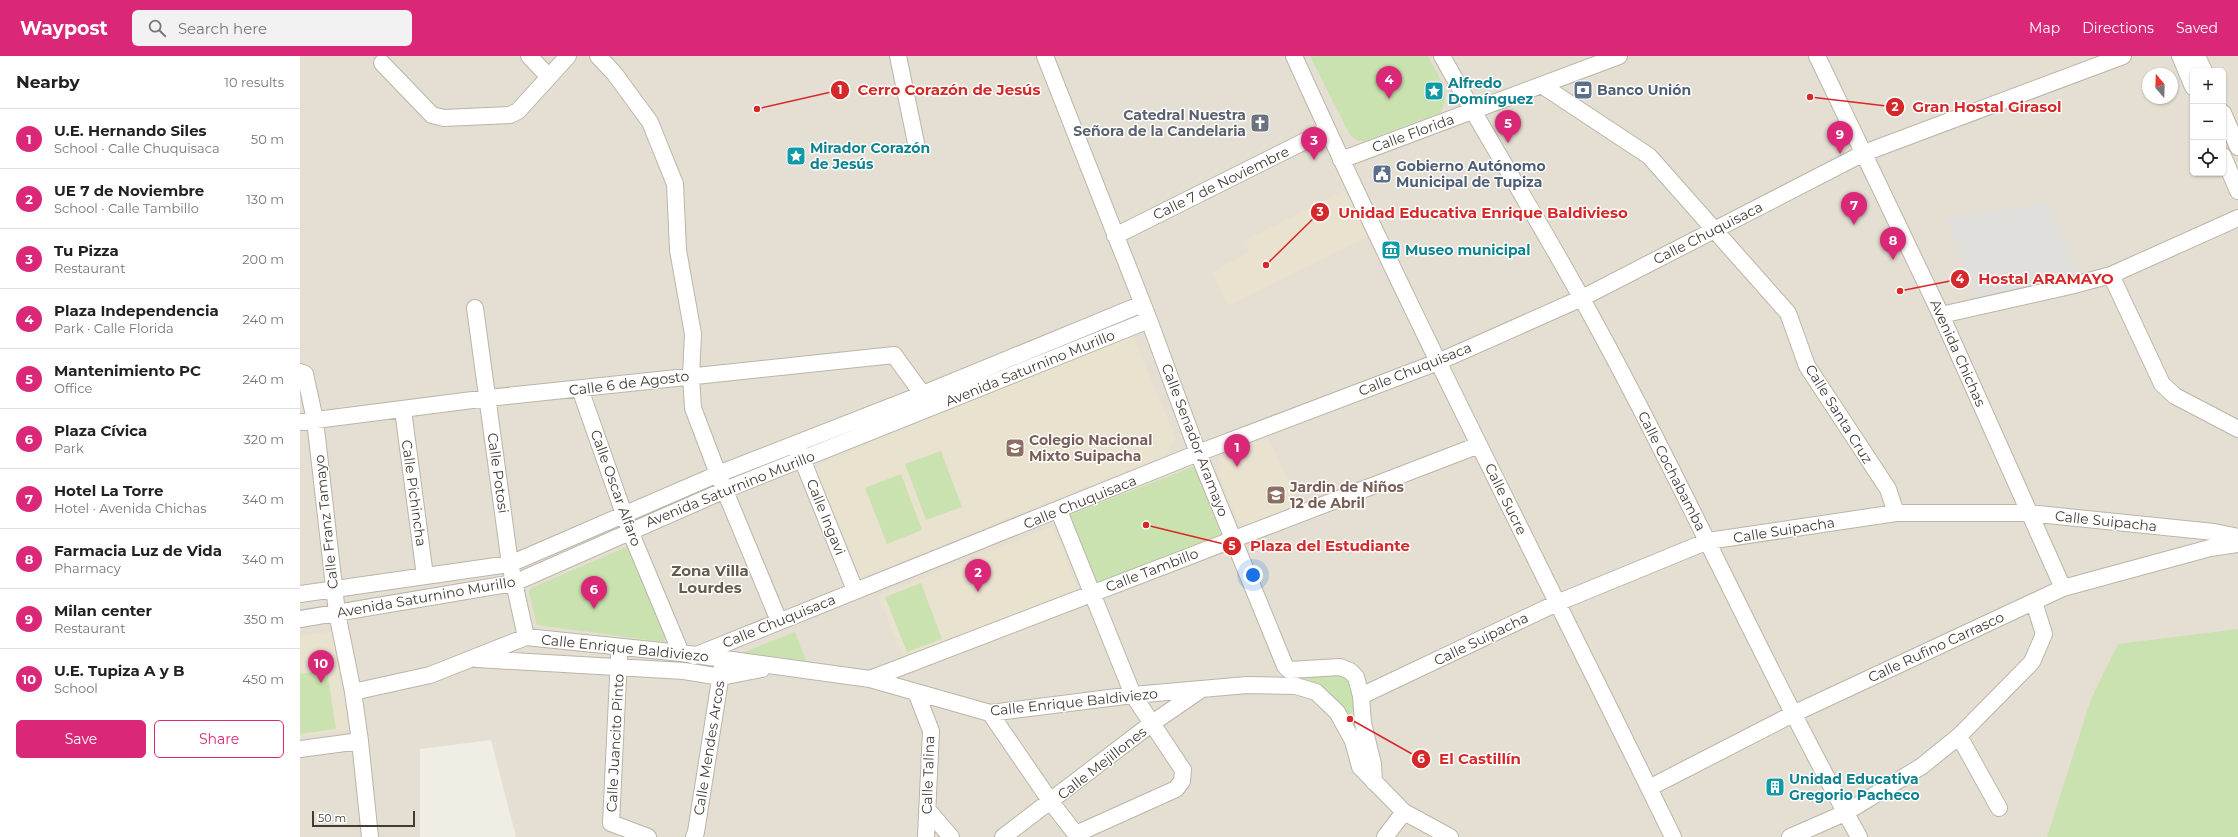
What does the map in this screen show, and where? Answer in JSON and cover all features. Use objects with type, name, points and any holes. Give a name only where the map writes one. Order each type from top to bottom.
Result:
[{"type":"street","points":[[529,56],[549,78]]},
{"type":"street","points":[[382,63],[432,115],[444,118],[510,115],[518,111],[568,56]]},
{"type":"street","points":[[598,56],[614,73],[650,122],[675,184],[678,250],[693,334],[691,376],[693,408],[718,474],[779,621]]},
{"type":"street","points":[[898,56],[916,143]]},
{"type":"street","name":"Calle Senador Aramayo","points":[[1045,56],[1149,320],[1198,453],[1285,666],[1289,670],[1340,667],[1350,671],[1356,677],[1361,696],[1362,724],[1372,764],[1374,782]]},
{"type":"street","name":"Calle Sucre","points":[[1294,56],[1341,160],[1438,362],[1673,837]]},
{"type":"street","name":"Calle Cochabamba","points":[[1442,56],[1472,112],[1582,298],[1708,541],[1793,714],[1859,837]]},
{"type":"street","name":"Calle Florida","points":[[1341,160],[1544,86],[1619,56]]},
{"type":"street","name":"Avenida Chichas","points":[[1817,56],[1941,315],[2028,513],[2063,588]]},
{"type":"street","name":"Calle Chuquisaca","points":[[688,654],[779,621],[1059,511],[1198,453],[1438,362],[1582,298],[1864,153],[2123,56]]},
{"type":"street","points":[[2180,56],[2190,80]]},
{"type":"street","points":[[2197,56],[2203,68]]},
{"type":"street","name":"Calle Santa Cruz","points":[[1544,86],[1649,156],[1788,313],[1807,366],[1888,489],[1896,513]]},
{"type":"street","points":[[2226,119],[2237,143]]},
{"type":"street","name":"Calle 7 de Noviembre","points":[[1115,236],[1327,130]]},
{"type":"street","points":[[2226,163],[2238,191]]},
{"type":"street","points":[[1941,315],[2070,286],[2111,275],[2238,218]]},
{"type":"street","points":[[2111,275],[2162,384],[2175,396],[2238,430]]},
{"type":"street","name":"Avenida Saturnino Murillo","points":[[300,594],[510,564],[718,474],[923,394],[1142,304]]},
{"type":"street","name":"Calle Potosi","points":[[475,308],[510,564],[526,637]]},
{"type":"street","name":"Avenida Saturnino Murillo","points":[[300,619],[514,583],[725,490],[1149,320]]},
{"type":"street","name":"Calle 6 de Agosto","points":[[307,421],[488,398],[894,355],[932,407]]},
{"type":"street","name":"Calle Franz Tamayo","points":[[303,373],[307,421],[337,613],[353,692],[360,741],[370,837]]},
{"type":"street","name":"Calle Oscar Alfaro","points":[[580,389],[630,531],[688,654]]},
{"type":"street","name":"Calle Pichincha","points":[[403,410],[425,576]]},
{"type":"street","name":"Calle Ingavi","points":[[795,444],[855,590]]},
{"type":"street","name":"Calle Tambillo","points":[[870,679],[1092,592],[1480,445]]},
{"type":"street","points":[[990,713],[1051,802],[1077,836],[1176,789],[1182,781],[1183,770],[1133,695],[1059,511]]},
{"type":"street","name":"Calle Suipacha","points":[[1361,696],[1557,603],[1708,541],[1896,513],[2028,513],[2214,532],[2238,537]]},
{"type":"street","name":"Calle Rufino Carrasco","points":[[1649,788],[1793,714],[2063,588],[2210,548],[2238,544]]},
{"type":"street","points":[[1790,837],[1845,813],[1922,766],[1959,736],[2032,662],[2044,634],[2034,602]]},
{"type":"street","name":"Calle Enrique Baldiviezo","points":[[353,692],[430,674],[526,637],[688,654],[870,679],[990,713],[1133,695],[1248,685],[1296,686],[1316,692],[1337,712],[1353,741],[1360,767],[1404,812],[1450,837]]},
{"type":"street","name":"Calle Juancito Pinto","points":[[619,647],[611,823],[648,837]]},
{"type":"street","points":[[471,659],[684,671],[720,677],[777,666]]},
{"type":"street","name":"Calle Mendes Arcos","points":[[694,837],[723,659]]},
{"type":"street","name":"Calle Mejillones","points":[[1004,837],[1151,724],[1200,690]]},
{"type":"street","name":"Calle Talina","points":[[916,692],[931,731],[926,837]]},
{"type":"street","points":[[1959,736],[1999,808]]},
{"type":"street","points":[[300,749],[360,741]]},
{"type":"street","points":[[927,809],[951,837]]},
{"type":"street","points":[[1385,837],[1404,812]]},
{"type":"shaded area","points":[[300,56],[2238,56],[2238,837],[516,837],[491,740],[420,749],[420,837],[300,837]]},
{"type":"shaded area","points":[[1345,190],[1368,237],[1228,306],[1212,272],[1249,252],[1244,241]]},
{"type":"shaded area","points":[[2048,203],[2082,277],[1978,300],[1945,218]]},
{"type":"shaded area","name":"Colegio Nacional Mixto Suipacha","points":[[1132,334],[1176,439],[1164,456],[861,577],[814,467]]},
{"type":"shaded area","points":[[1268,437],[1299,504],[1248,524],[1238,521],[1216,469],[1219,457]]},
{"type":"shaded area","points":[[1053,526],[1078,589],[904,659],[878,596]]},
{"type":"shaded area","points":[[336,631],[349,730],[300,736],[300,636]]},
{"type":"green space","points":[[1310,56],[1428,56],[1442,84],[1445,98],[1444,106],[1440,113],[1365,141],[1358,141],[1350,135]]},
{"type":"green space","points":[[941,451],[962,507],[926,520],[905,464]]},
{"type":"green space","points":[[1195,466],[1222,536],[1096,585],[1069,515]]},
{"type":"green space","points":[[901,474],[922,530],[887,544],[865,488]]},
{"type":"green space","points":[[624,548],[628,549],[666,636],[664,642],[537,625],[529,592],[531,588]]},
{"type":"green space","points":[[921,583],[942,639],[907,652],[885,597]]},
{"type":"green space","points":[[2238,629],[2238,837],[2047,837],[2091,699],[2118,644]]},
{"type":"green space","points":[[795,632],[806,661],[742,653]]},
{"type":"green space","points":[[327,670],[336,729],[300,734],[300,674]]},
{"type":"green space","points":[[1324,672],[1348,676],[1356,698],[1352,713],[1354,725],[1367,762],[1345,715],[1276,681]]},
{"type":"place","name":"Banco Unión","points":[[1583,90]]},
{"type":"place","name":"Alfredo Domínguez","points":[[1434,91]]},
{"type":"place","name":"Gran Hostal Girasol","points":[[1810,97]]},
{"type":"place","name":"Plaza Independencia","points":[[1389,99]]},
{"type":"place","name":"Cerro Corazón de Jesús","points":[[757,109]]},
{"type":"place","name":"Catedral Nuestra Señora de la Candelaria","points":[[1260,123]]},
{"type":"place","name":"Mantenimiento PC","points":[[1508,143]]},
{"type":"place","name":"Milan center","points":[[1840,154]]},
{"type":"place","name":"Mirador Corazón de Jesús","points":[[796,156]]},
{"type":"place","name":"Tu Pizza","points":[[1314,160]]},
{"type":"place","name":"Gobierno Autónomo Municipal de Tupiza","points":[[1382,174]]},
{"type":"place","name":"Hotel La Torre","points":[[1854,225]]},
{"type":"place","name":"Museo municipal","points":[[1391,250]]},
{"type":"place","name":"Farmacia Luz de Vida","points":[[1893,260]]},
{"type":"place","name":"Unidad Educativa Enrique Baldivieso","points":[[1266,265]]},
{"type":"place","name":"Hostal ARAMAYO","points":[[1900,291]]},
{"type":"place","name":"Colegio Nacional Mixto Suipacha","points":[[1015,448]]},
{"type":"place","name":"U.E. Hernando Siles","points":[[1237,467]]},
{"type":"place","name":"Jardin de Niños 12 de Abril","points":[[1276,495]]},
{"type":"place","name":"Plaza del Estudiante","points":[[1146,525]]},
{"type":"place","name":"UE 7 de Noviembre","points":[[978,592]]},
{"type":"place","name":"Plaza Cívica","points":[[594,609]]},
{"type":"place","name":"U.E. Tupiza A y B","points":[[321,683]]},
{"type":"place","name":"El Castillín","points":[[1350,719]]},
{"type":"place","name":"Unidad Educativa Gregorio Pacheco","points":[[1775,787]]},
{"type":"district","name":"Zona Villa Lourdes","points":[[710,580]]}]
